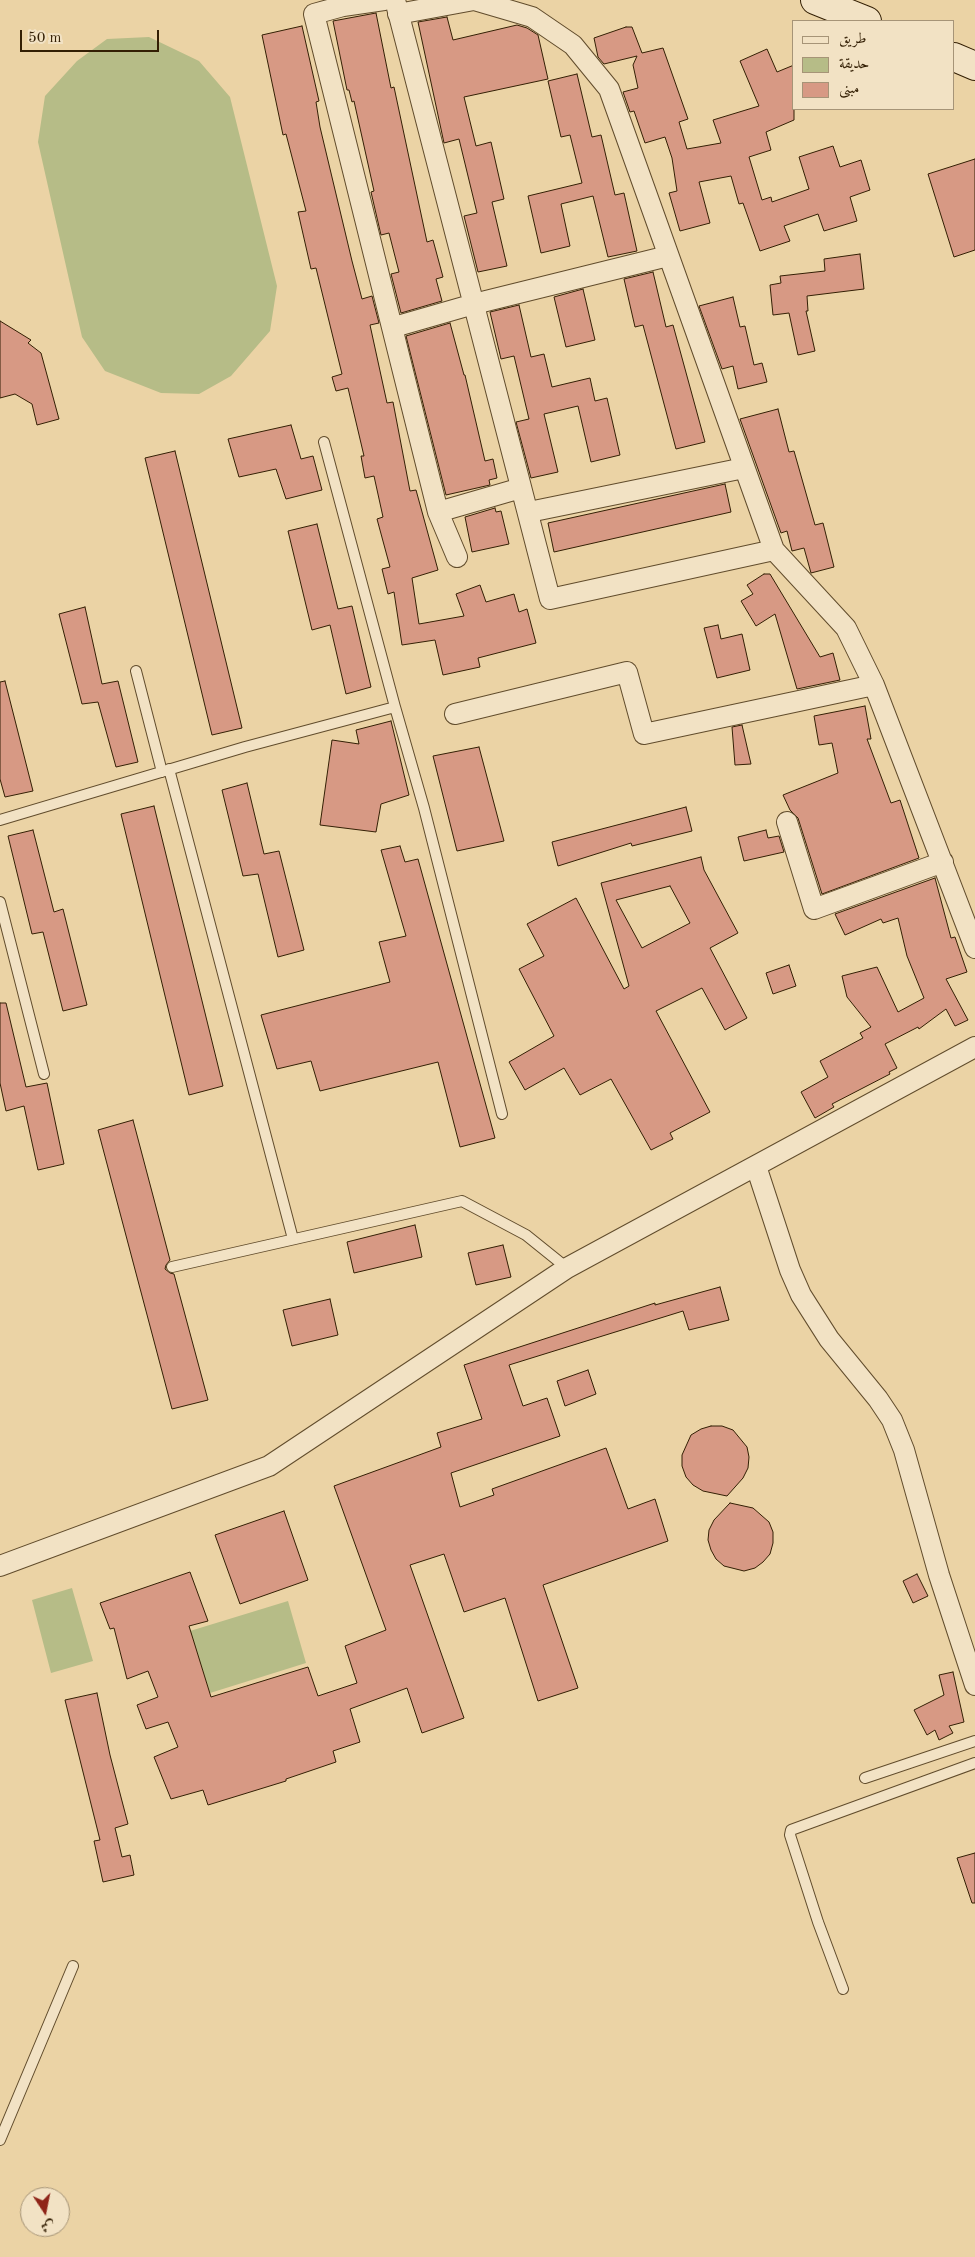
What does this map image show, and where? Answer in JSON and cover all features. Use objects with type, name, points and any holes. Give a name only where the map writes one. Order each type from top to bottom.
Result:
[{"type":"main road","points":[[815,0],[864,20]]},
{"type":"main road","points":[[955,57],[975,66]]},
{"type":"street","points":[[458,557],[438,512],[394,327],[314,14],[343,6],[474,0],[532,17],[573,45],[608,89],[774,550],[846,628],[874,684],[975,948]]},
{"type":"street","points":[[393,5],[474,304],[521,488],[529,512],[550,599],[774,550]]},
{"type":"street","points":[[394,327],[474,304],[668,256]]},
{"type":"street","points":[[529,512],[744,468]]},
{"type":"street","points":[[438,512],[521,488]]},
{"type":"street","points":[[455,714],[627,672],[644,734],[874,684]]},
{"type":"street","points":[[787,822],[814,910],[943,862]]},
{"type":"street","points":[[0,1566],[269,1466],[567,1268],[674,1208],[756,1166],[975,1047]]},
{"type":"street","points":[[756,1166],[800,1295],[829,1339],[878,1399],[892,1420],[904,1450],[939,1575],[975,1686]]},
{"type":"lane","points":[[324,442],[395,708],[424,808],[502,1114]]},
{"type":"lane","points":[[136,671],[166,770],[292,1239]]},
{"type":"lane","points":[[0,820],[166,770],[395,708]]},
{"type":"lane","points":[[0,902],[44,1074]]},
{"type":"lane","points":[[172,1267],[462,1201],[526,1235],[567,1268]]},
{"type":"lane","points":[[865,1778],[975,1741]]},
{"type":"lane","points":[[843,1989],[818,1922],[790,1835],[792,1830],[975,1763]]},
{"type":"lane","points":[[0,2140],[73,1966]]},
{"type":"green space","points":[[149,37],[199,61],[230,97],[277,286],[270,331],[231,376],[199,394],[161,393],[105,371],[82,337],[38,142],[45,96],[77,61],[107,39]]},
{"type":"green space","points":[[72,1588],[93,1661],[51,1673],[32,1600]]},
{"type":"green space","points":[[288,1601],[306,1663],[210,1693],[190,1631]]},
{"type":"building","points":[[376,13],[391,88],[394,87],[427,242],[433,240],[443,277],[436,279],[442,301],[401,313],[391,274],[399,272],[389,233],[381,235],[371,192],[374,191],[354,101],[352,102],[349,90],[347,90],[333,21]]},
{"type":"building","points":[[447,17],[453,40],[517,25],[527,28],[538,35],[548,79],[464,97],[476,146],[491,142],[504,199],[492,202],[507,266],[478,272],[464,216],[477,213],[459,139],[444,143],[418,22]]},
{"type":"building","points":[[302,26],[319,101],[316,102],[320,127],[352,261],[362,299],[372,296],[379,323],[370,325],[387,403],[393,402],[410,491],[416,490],[438,570],[412,578],[419,624],[464,616],[456,594],[480,585],[486,602],[514,594],[519,612],[527,609],[536,643],[478,658],[480,667],[443,675],[435,640],[402,645],[394,592],[388,594],[382,569],[390,567],[377,519],[383,517],[374,476],[365,478],[361,456],[364,456],[348,388],[336,391],[332,377],[342,374],[316,268],[311,269],[298,212],[306,211],[286,134],[283,135],[262,35]]},
{"type":"building","points":[[626,27],[632,27],[642,53],[663,48],[688,119],[679,122],[687,149],[721,143],[713,120],[759,106],[740,61],[767,49],[777,72],[792,66],[792,110],[794,110],[794,120],[766,132],[771,150],[749,157],[762,200],[771,197],[772,202],[809,189],[799,157],[833,146],[840,167],[861,160],[870,190],[850,197],[857,221],[824,231],[818,214],[784,226],[790,241],[760,251],[743,203],[739,204],[731,176],[699,182],[710,223],[680,231],[669,193],[677,191],[672,158],[665,137],[645,143],[634,111],[630,112],[623,92],[638,88],[633,65],[637,56],[604,64],[598,57],[594,38]]},
{"type":"building","points":[[577,74],[592,137],[601,135],[615,195],[624,193],[637,251],[608,257],[593,196],[561,204],[570,246],[541,253],[528,196],[582,183],[570,135],[561,137],[548,81]]},
{"type":"building","points":[[975,159],[975,250],[954,257],[928,174]]},
{"type":"building","points":[[860,254],[864,289],[807,296],[808,311],[806,311],[815,351],[798,355],[789,313],[773,315],[770,285],[781,283],[780,276],[825,271],[824,259]]},
{"type":"building","points":[[653,272],[666,327],[673,325],[705,442],[676,449],[643,325],[635,327],[624,279]]},
{"type":"building","points":[[583,289],[595,340],[566,347],[554,297]]},
{"type":"building","points":[[733,297],[740,327],[745,326],[754,365],[762,363],[767,382],[738,389],[733,366],[722,369],[699,306]]},
{"type":"building","points":[[519,305],[531,357],[544,354],[552,387],[590,378],[595,401],[607,398],[620,455],[591,462],[578,406],[544,414],[558,472],[531,478],[516,422],[529,419],[514,356],[501,359],[490,312]]},
{"type":"building","points":[[0,321],[31,340],[28,343],[41,353],[59,419],[37,425],[32,404],[15,394],[0,398]]},
{"type":"building","points":[[450,323],[465,375],[485,461],[493,459],[497,478],[489,480],[490,485],[446,495],[406,336]]},
{"type":"building","points":[[778,409],[789,452],[794,451],[815,525],[823,523],[834,567],[811,573],[804,548],[792,551],[787,531],[781,533],[740,419]]},
{"type":"building","points":[[291,425],[301,459],[313,456],[322,490],[286,499],[276,469],[239,477],[228,439]]},
{"type":"building","points":[[175,451],[242,728],[212,735],[145,458]]},
{"type":"building","points":[[725,484],[731,512],[554,552],[548,523]]},
{"type":"building","points":[[495,508],[496,512],[501,511],[509,544],[472,552],[465,517]]},
{"type":"building","points":[[317,524],[338,609],[352,606],[371,687],[346,694],[330,625],[312,630],[288,531]]},
{"type":"building","points":[[764,574],[770,574],[820,657],[833,653],[840,680],[797,689],[775,614],[756,626],[741,601],[753,594],[747,585]]},
{"type":"building","points":[[85,607],[102,684],[118,681],[138,762],[116,767],[98,702],[82,704],[59,614]]},
{"type":"building","points":[[718,625],[721,639],[742,634],[750,670],[717,678],[704,628]]},
{"type":"building","points":[[5,681],[33,791],[5,797],[0,779],[0,682]]},
{"type":"building","points":[[865,706],[871,739],[867,739],[891,803],[900,800],[919,858],[822,894],[798,818],[790,810],[783,795],[838,773],[832,743],[819,745],[814,716]]},
{"type":"building","points":[[391,721],[409,795],[381,804],[376,832],[320,825],[332,740],[359,744],[356,730]]},
{"type":"building","points":[[742,725],[751,764],[735,765],[732,727]]},
{"type":"building","points":[[479,747],[504,841],[457,851],[433,756]]},
{"type":"building","points":[[247,783],[264,854],[279,851],[304,950],[278,957],[258,874],[243,876],[222,790]]},
{"type":"building","points":[[154,806],[223,1086],[189,1095],[121,814]]},
{"type":"building","points":[[686,807],[692,831],[632,846],[631,843],[558,866],[552,842]]},
{"type":"building","points":[[33,830],[54,912],[63,909],[87,1005],[63,1011],[43,932],[32,934],[8,836]]},
{"type":"building","points":[[766,830],[768,838],[779,836],[784,852],[744,861],[738,837]]},
{"type":"building","points":[[400,846],[405,862],[418,859],[495,1138],[460,1147],[438,1062],[320,1091],[311,1061],[277,1069],[261,1015],[390,982],[379,942],[406,936],[381,850]]},
{"type":"building","points":[[701,857],[704,870],[738,933],[710,948],[747,1018],[725,1030],[702,988],[656,1011],[710,1112],[670,1133],[673,1139],[651,1150],[611,1079],[580,1095],[564,1068],[525,1090],[509,1062],[554,1036],[519,969],[544,956],[527,924],[576,898],[624,989],[629,986],[601,883]],"holes":[[[670,886],[690,923],[642,948],[616,900]]]},
{"type":"building","points":[[935,878],[951,938],[955,937],[967,972],[946,979],[968,1020],[955,1026],[946,1009],[919,1029],[918,1027],[885,1044],[897,1068],[889,1072],[890,1074],[832,1104],[834,1107],[815,1118],[801,1092],[828,1077],[820,1061],[863,1038],[860,1033],[871,1027],[847,997],[842,976],[877,967],[898,1012],[924,998],[907,956],[898,918],[883,923],[881,919],[845,935],[835,914]]},
{"type":"building","points":[[789,965],[796,986],[773,994],[766,973]]},
{"type":"building","points":[[0,1003],[6,1003],[26,1087],[47,1083],[64,1164],[38,1170],[24,1106],[6,1111],[0,1083]]},
{"type":"building","points":[[133,1120],[170,1260],[165,1269],[174,1274],[208,1400],[172,1409],[98,1130]]},
{"type":"building","points":[[415,1225],[422,1257],[354,1273],[347,1242]]},
{"type":"building","points":[[503,1245],[511,1277],[476,1285],[468,1253]]},
{"type":"building","points":[[720,1287],[729,1320],[689,1330],[683,1311],[509,1365],[523,1406],[547,1398],[560,1436],[451,1473],[460,1507],[494,1495],[492,1489],[606,1448],[628,1509],[655,1499],[668,1541],[543,1585],[578,1688],[538,1701],[505,1598],[464,1612],[444,1554],[410,1565],[464,1718],[422,1733],[407,1688],[350,1709],[360,1742],[333,1751],[336,1762],[286,1779],[286,1781],[208,1805],[203,1790],[171,1799],[154,1757],[178,1747],[168,1722],[146,1729],[137,1705],[158,1697],[148,1671],[127,1679],[114,1628],[110,1629],[100,1603],[190,1572],[208,1621],[189,1626],[211,1697],[308,1667],[318,1696],[357,1683],[345,1646],[386,1630],[334,1486],[441,1447],[437,1433],[482,1419],[464,1365],[655,1303],[655,1305]]},
{"type":"building","points":[[330,1299],[338,1335],[292,1346],[283,1310]]},
{"type":"building","points":[[588,1370],[596,1394],[565,1406],[557,1381]]},
{"type":"building","points":[[711,1426],[722,1426],[733,1430],[747,1447],[749,1457],[748,1468],[743,1478],[727,1496],[703,1491],[693,1485],[686,1477],[682,1466],[682,1455],[691,1435]]},
{"type":"building","points":[[730,1503],[753,1508],[769,1522],[773,1532],[770,1554],[755,1568],[744,1571],[724,1566],[716,1559],[711,1550],[708,1540],[709,1530],[714,1520]]},
{"type":"building","points":[[284,1511],[308,1580],[240,1604],[215,1535]]},
{"type":"building","points":[[917,1574],[928,1596],[913,1603],[903,1581]]},
{"type":"building","points":[[953,1672],[964,1722],[949,1726],[953,1733],[939,1740],[935,1730],[927,1735],[914,1710],[944,1695],[939,1675]]},
{"type":"building","points":[[97,1693],[110,1755],[128,1824],[115,1828],[122,1857],[130,1855],[134,1875],[103,1882],[94,1841],[100,1840],[65,1700]]},
{"type":"building","points":[[975,1853],[975,1903],[972,1903],[957,1858]]}]
